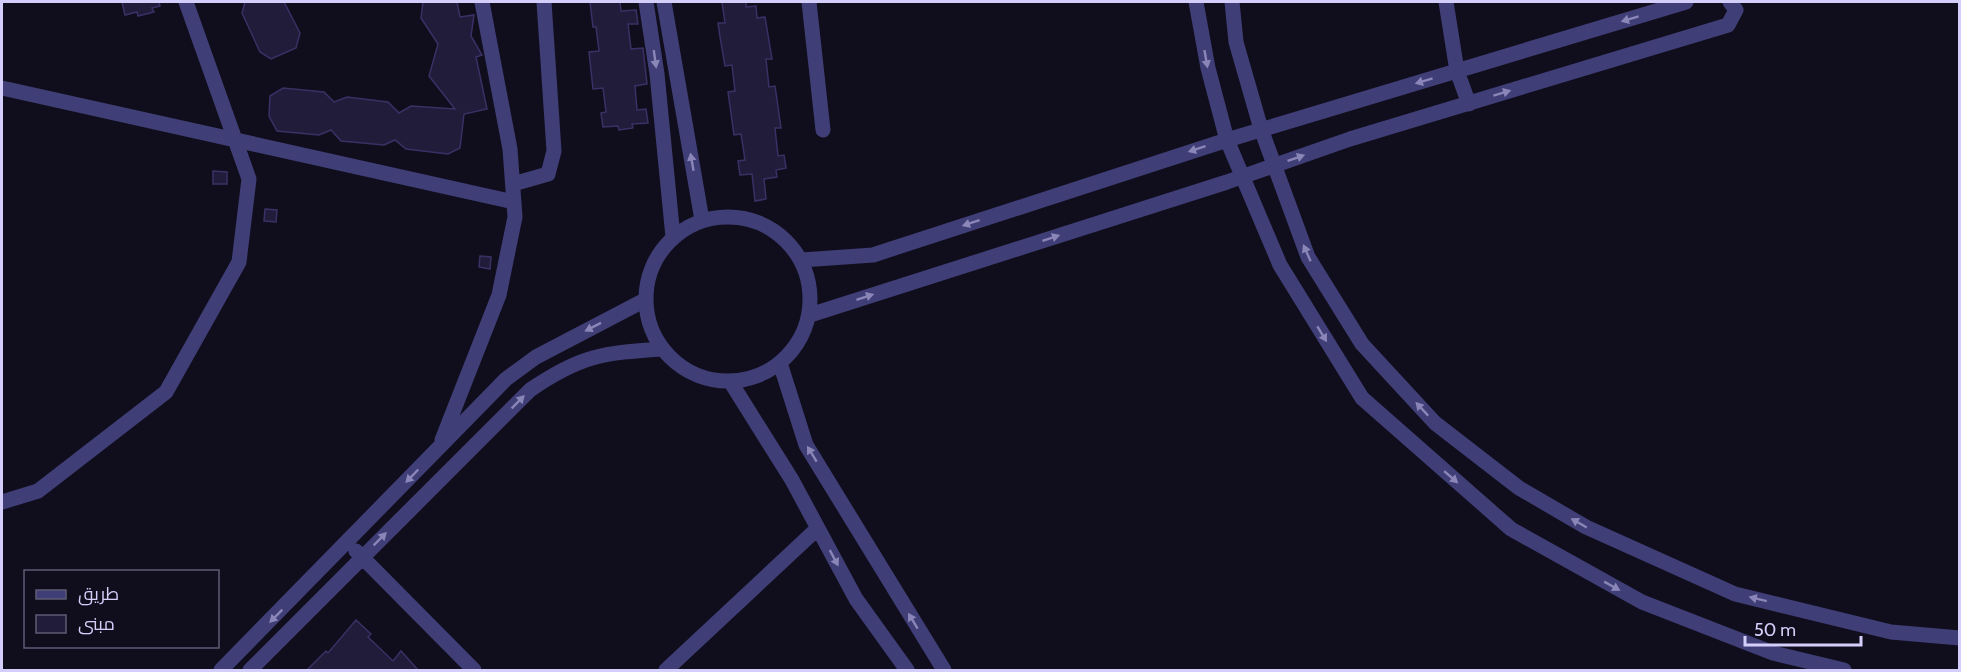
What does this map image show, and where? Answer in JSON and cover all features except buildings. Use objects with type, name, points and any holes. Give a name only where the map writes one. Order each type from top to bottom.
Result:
[{"type":"street","points":[[2,502],[38,491],[166,392],[239,262],[249,178],[186,2]]},
{"type":"street","points":[[439,448],[462,384],[499,295],[515,217],[510,149],[482,2]]},
{"type":"street","points":[[513,184],[548,174],[554,151],[544,2]]},
{"type":"street","points":[[646,2],[657,74],[673,237]]},
{"type":"street","points":[[664,2],[702,220]]},
{"type":"street","points":[[809,2],[823,130]]},
{"type":"street","points":[[1196,2],[1208,68],[1227,140],[1242,177],[1280,265],[1362,398],[1511,529],[1642,602],[1773,653],[1844,670]]},
{"type":"street","points":[[1232,2],[1236,42],[1261,129],[1308,257],[1362,344],[1435,423],[1519,488],[1586,527],[1735,594],[1891,632],[1959,638]]},
{"type":"street","points":[[1446,2],[1457,71],[1468,104]]},
{"type":"street","points":[[802,260],[873,255],[1261,129],[1457,71],[1653,7],[1686,2]]},
{"type":"street","points":[[810,315],[1242,177],[1350,138],[1728,25],[1736,10],[1730,2]]},
{"type":"street","points":[[2,88],[514,202]]},
{"type":"street","points":[[731,216],[759,222],[784,237],[802,260],[811,287],[810,315],[799,342],[780,363],[756,376],[730,381],[696,374],[681,367],[662,349],[650,326],[645,300],[648,277],[658,255],[673,237],[702,220],[731,216]]},
{"type":"street","points":[[221,670],[348,543],[481,401],[536,357],[645,300]]},
{"type":"street","points":[[250,670],[531,390],[576,362],[605,352],[662,349]]},
{"type":"street","points":[[780,363],[806,445],[944,670]]},
{"type":"street","points":[[730,381],[792,480],[856,599],[907,670]]},
{"type":"street","points":[[666,670],[818,528]]},
{"type":"street","points":[[348,543],[474,670]]}]
